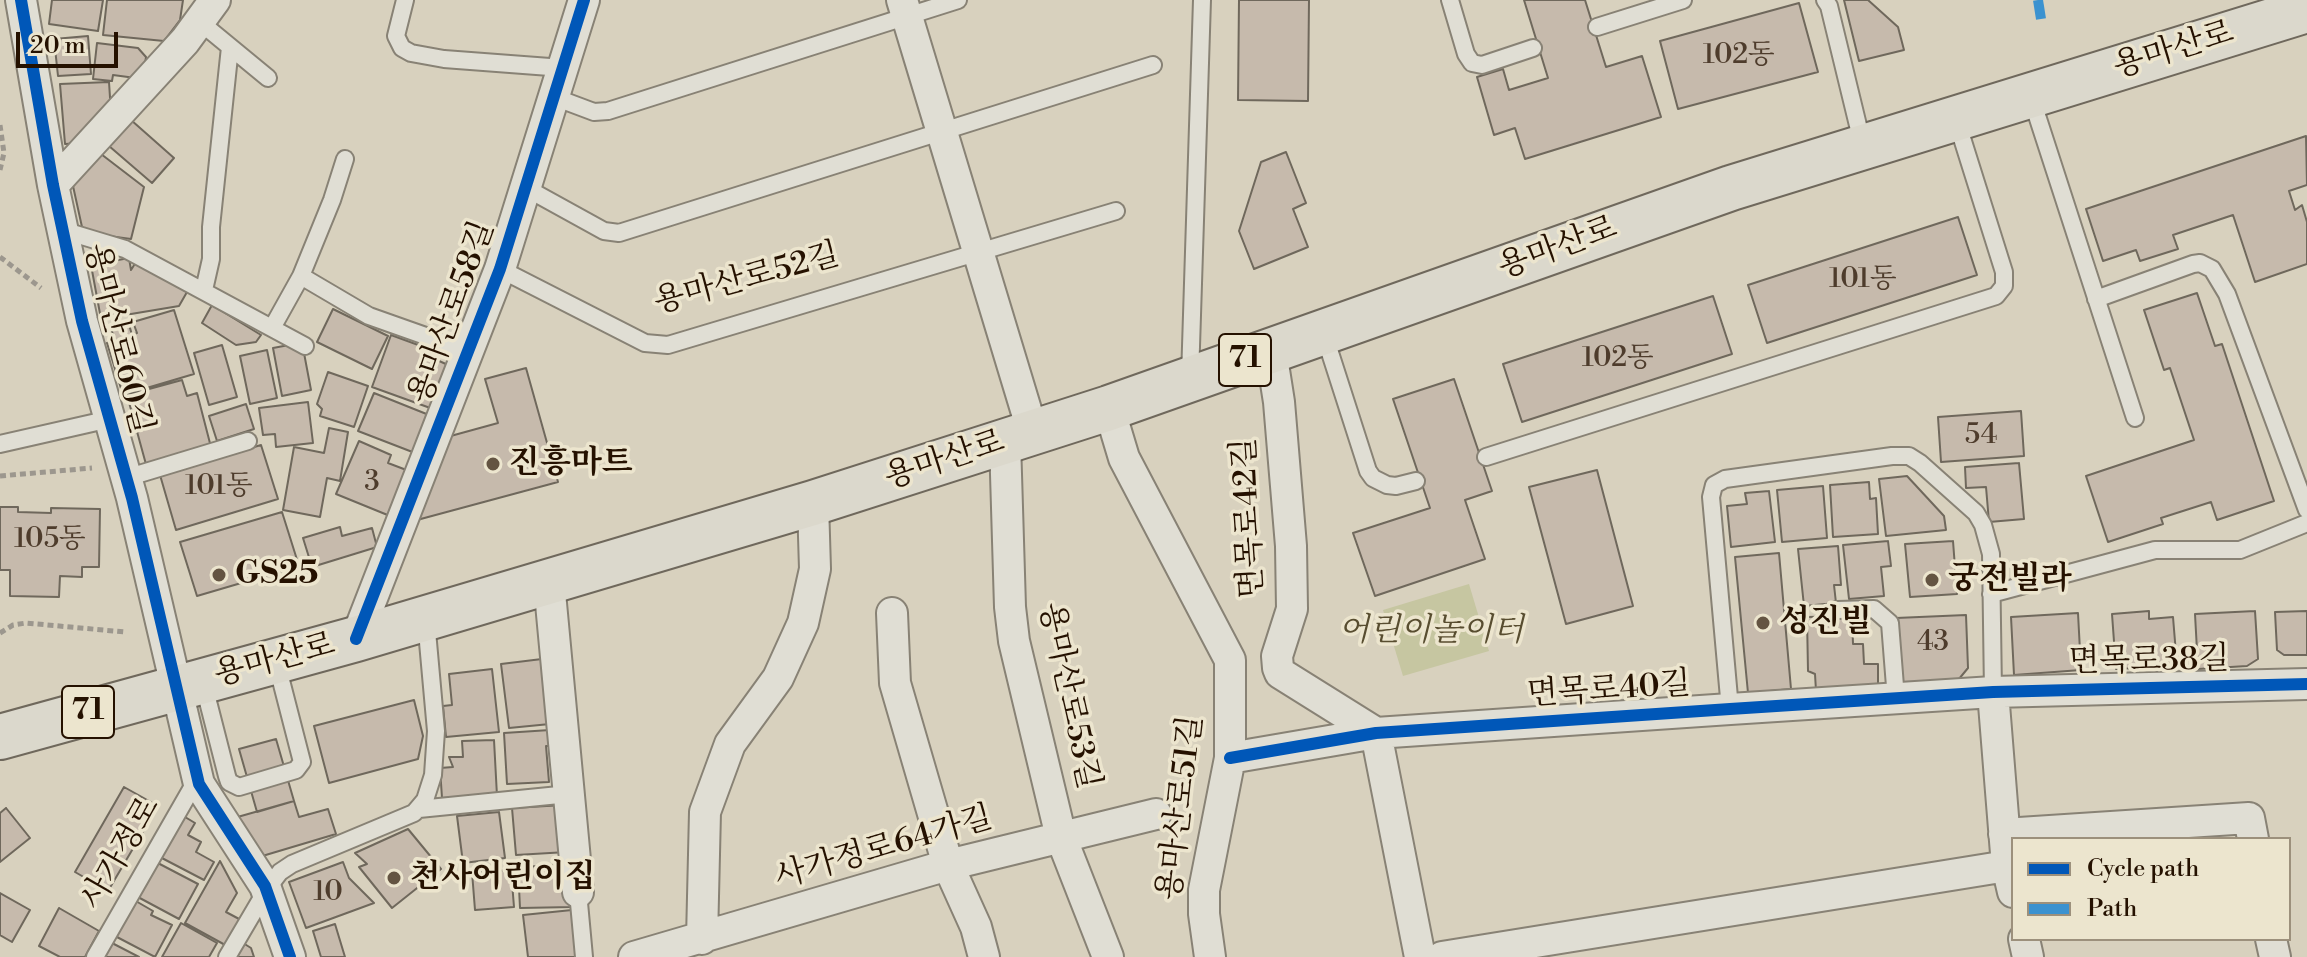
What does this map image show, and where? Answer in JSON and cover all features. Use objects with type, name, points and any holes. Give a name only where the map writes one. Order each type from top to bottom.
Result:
[{"type":"main road","name":"용마산로","points":[[0,737],[356,639],[813,503],[1109,408],[1731,188],[2307,10]]},
{"type":"street","name":"용마산로60길","points":[[21,0],[62,230],[82,321],[110,419],[114,472],[189,684],[197,779],[267,889],[290,957]]},
{"type":"street","name":"용마산로58길","points":[[356,639],[500,269],[584,0]]},
{"type":"street","points":[[904,8],[978,252],[1019,437]]},
{"type":"street","points":[[53,185],[208,11]]},
{"type":"street","name":"면목로42길","points":[[1271,351],[1279,402],[1291,546],[1292,609],[1277,656],[1278,668],[1280,673],[1376,733]]},
{"type":"street","name":"용마산로51길","points":[[1109,408],[1124,458],[1230,660],[1230,758],[1204,890],[1210,957]]},
{"type":"street","name":"용마산로53길","points":[[1019,437],[1010,607],[1014,641],[1061,837],[1108,957]]},
{"type":"street","points":[[702,939],[705,812],[730,744],[778,678],[803,623],[815,569],[813,503]]},
{"type":"street","points":[[549,582],[578,892]]},
{"type":"street","points":[[892,613],[895,683],[948,865],[976,927],[984,957]]},
{"type":"street","name":"면목로38길","points":[[1993,692],[2307,684]]},
{"type":"street","name":"면목로40길","points":[[1230,758],[1376,733],[1993,692],[2010,879],[1442,957]]},
{"type":"street","points":[[1376,733],[1420,957]]},
{"type":"street","name":"사가정로64가길","points":[[634,957],[948,865],[1156,814]]},
{"type":"street","points":[[2004,834],[2249,818],[2253,837]]},
{"type":"lane","points":[[405,0],[396,36],[402,48],[411,53],[558,83],[594,112],[608,111],[904,8],[958,0]]},
{"type":"lane","points":[[1190,380],[1202,0]]},
{"type":"lane","points":[[1450,0],[1466,54],[1472,63],[1482,65],[1533,48]]},
{"type":"lane","points":[[1622,0],[1628,17]]},
{"type":"lane","points":[[1597,27],[1683,0]]},
{"type":"lane","points":[[1825,0],[1863,147]]},
{"type":"lane","points":[[208,11],[230,47],[268,78]]},
{"type":"lane","points":[[204,290],[211,259],[211,227],[230,47]]},
{"type":"lane","name":"용마산로58길","points":[[526,188],[604,231],[615,233],[1153,65]]},
{"type":"lane","points":[[2030,96],[2135,418]]},
{"type":"lane","points":[[1486,457],[1996,296],[2004,286],[2004,272],[1956,119]]},
{"type":"lane","points":[[272,328],[301,276],[345,159]]},
{"type":"lane","name":"용마산로52길","points":[[500,269],[645,343],[668,345],[1116,211]]},
{"type":"lane","points":[[62,230],[125,249],[305,346]]},
{"type":"lane","points":[[2096,299],[2193,264],[2200,263],[2212,269],[2227,294],[2307,510]]},
{"type":"lane","name":"용마산로58길","points":[[301,276],[361,313],[468,351]]},
{"type":"lane","points":[[1323,332],[1368,471],[1376,480],[1387,485],[1416,481]]},
{"type":"lane","points":[[0,444],[110,419]]},
{"type":"lane","name":"용마산로60길","points":[[114,472],[248,441]]},
{"type":"lane","name":"면목로40길","points":[[1730,709],[1711,491],[1719,482],[1877,458],[1909,456],[1979,517],[1991,554],[1993,692]]},
{"type":"lane","points":[[1991,594],[2155,550],[2240,550],[2307,523]]},
{"type":"lane","points":[[1837,610],[1874,609],[1890,623],[1896,699]]},
{"type":"lane","points":[[419,809],[433,775],[436,731],[426,618]]},
{"type":"lane","points":[[189,684],[229,782],[239,787],[296,770],[302,762],[276,660]]},
{"type":"lane","name":"사가정로","points":[[95,957],[197,779]]},
{"type":"lane","points":[[227,957],[267,889],[280,872],[292,864],[419,809],[569,794]]},
{"type":"lane","points":[[578,892],[584,957]]},
{"type":"path","points":[[0,125],[4,153],[0,170]]},
{"type":"path","points":[[0,257],[46,292]]},
{"type":"path","points":[[0,476],[114,472]]},
{"type":"path","points":[[0,633],[13,625],[26,623],[125,632]]},
{"type":"green space","name":"어린이놀이터","points":[[1469,584],[1489,651],[1403,676],[1383,610]]},
{"type":"building","points":[[52,0],[103,0],[98,31],[49,24]]},
{"type":"building","points":[[107,0],[183,0],[180,20],[164,41],[103,35]]},
{"type":"building","points":[[1239,0],[1309,0],[1308,101],[1238,100]]},
{"type":"building","points":[[1524,0],[1585,0],[1606,67],[1642,56],[1661,117],[1525,159],[1515,128],[1494,135],[1477,77],[1503,69],[1509,90],[1548,78]]},
{"type":"building","points":[[1844,0],[1868,0],[1898,27],[1904,50],[1859,61]]},
{"type":"building","points":[[1799,3],[1818,72],[1678,109],[1660,41]]},
{"type":"building","points":[[88,36],[91,74],[58,76],[54,39]]},
{"type":"building","points":[[97,43],[138,48],[146,57],[143,79],[113,75],[112,81],[93,79]]},
{"type":"building","points":[[109,82],[111,113],[81,143],[65,144],[60,84]]},
{"type":"building","points":[[131,120],[174,158],[152,183],[109,146]]},
{"type":"building","points":[[2306,136],[2307,185],[2289,191],[2295,210],[2302,205],[2307,222],[2307,264],[2255,282],[2233,215],[2173,235],[2178,249],[2140,261],[2136,250],[2103,261],[2086,209]]},
{"type":"building","points":[[1286,152],[1306,203],[1293,209],[1308,247],[1254,269],[1239,231],[1261,162]]},
{"type":"building","points":[[101,154],[144,187],[131,239],[94,234],[82,227],[73,186]]},
{"type":"building","points":[[1958,217],[1977,275],[1767,343],[1748,285]]},
{"type":"building","points":[[129,258],[131,270],[136,262],[187,292],[179,306],[101,319],[91,265]]},
{"type":"building","points":[[2197,293],[2215,346],[2222,344],[2274,501],[2217,520],[2211,502],[2161,518],[2163,524],[2108,542],[2086,476],[2194,440],[2170,368],[2164,370],[2144,310]]},
{"type":"building","points":[[1713,296],[1732,354],[1522,422],[1503,364]]},
{"type":"building","points":[[212,305],[261,335],[256,342],[236,345],[202,323]]},
{"type":"building","points":[[333,309],[388,336],[372,369],[317,342]]},
{"type":"building","points":[[174,310],[194,374],[123,395],[107,343],[115,340],[110,326],[128,321],[132,335],[137,333],[133,322]]},
{"type":"building","points":[[391,335],[440,353],[437,360],[448,365],[433,409],[372,387]]},
{"type":"building","points":[[222,345],[237,397],[209,405],[194,353]]},
{"type":"building","points":[[289,345],[304,353],[311,390],[282,396],[273,348]]},
{"type":"building","points":[[267,350],[277,398],[250,404],[240,356]]},
{"type":"building","points":[[526,368],[558,482],[417,520],[447,437],[498,423],[485,379]]},
{"type":"building","points":[[328,372],[368,386],[354,427],[320,416],[322,409],[317,404]]},
{"type":"building","points":[[1454,379],[1492,491],[1465,500],[1485,559],[1375,596],[1353,533],[1430,508],[1393,399]]},
{"type":"building","points":[[182,380],[187,396],[197,393],[212,451],[147,468],[127,395]]},
{"type":"building","points":[[374,393],[429,415],[415,453],[358,431]]},
{"type":"building","points":[[308,402],[313,443],[276,447],[275,434],[263,435],[259,408]]},
{"type":"building","points":[[246,404],[254,429],[217,441],[209,416]]},
{"type":"building","points":[[2021,411],[2024,456],[1941,462],[1938,417]]},
{"type":"building","points":[[329,428],[348,432],[340,481],[327,478],[320,517],[283,510],[294,447],[324,453]]},
{"type":"building","points":[[359,441],[391,455],[388,463],[409,471],[390,516],[336,494]]},
{"type":"building","points":[[261,445],[278,499],[176,530],[160,475]]},
{"type":"building","points":[[2019,463],[2024,519],[1989,522],[1986,487],[1966,488],[1965,467]]},
{"type":"building","points":[[1597,470],[1633,606],[1566,624],[1529,487]]},
{"type":"building","points":[[1907,476],[1944,516],[1946,530],[1886,536],[1879,479]]},
{"type":"building","points":[[1869,482],[1870,499],[1876,498],[1878,534],[1833,537],[1830,485]]},
{"type":"building","points":[[1823,486],[1827,538],[1782,542],[1777,490]]},
{"type":"building","points":[[1769,491],[1775,542],[1731,547],[1727,506],[1747,504],[1745,493]]},
{"type":"building","points":[[0,507],[18,507],[18,512],[51,513],[51,508],[100,509],[99,567],[82,567],[82,577],[60,576],[59,597],[10,596],[10,570],[0,570]]},
{"type":"building","points":[[282,512],[299,566],[197,596],[180,542]]},
{"type":"building","points":[[340,527],[342,536],[372,528],[377,547],[312,567],[303,538]]},
{"type":"building","points":[[1888,541],[1891,566],[1881,567],[1884,596],[1849,599],[1843,545]]},
{"type":"building","name":"궁전빌라","points":[[1953,541],[1957,594],[1910,597],[1905,544]]},
{"type":"building","points":[[1838,546],[1841,585],[1834,585],[1836,603],[1804,606],[1798,549]]},
{"type":"building","name":"성진빌","points":[[1779,553],[1791,689],[1748,693],[1735,557]]},
{"type":"building","points":[[2149,611],[2149,619],[2173,617],[2177,666],[2116,669],[2112,614]]},
{"type":"building","points":[[2255,611],[2258,659],[2247,666],[2198,669],[2195,614]]},
{"type":"building","points":[[2307,611],[2307,655],[2284,655],[2277,650],[2275,612]]},
{"type":"building","points":[[2078,613],[2081,670],[2014,675],[2011,617]]},
{"type":"building","points":[[1966,615],[1968,668],[1954,685],[1901,689],[1896,618]]},
{"type":"building","points":[[1852,616],[1853,644],[1863,644],[1864,664],[1878,664],[1878,690],[1816,691],[1815,674],[1808,671],[1807,617]]},
{"type":"building","points":[[542,659],[550,724],[509,728],[501,664]]},
{"type":"building","points":[[492,669],[499,732],[446,737],[443,706],[452,705],[449,674]]},
{"type":"building","points":[[414,700],[423,736],[418,759],[329,783],[314,726]]},
{"type":"building","points":[[550,730],[551,746],[546,746],[549,782],[507,784],[504,733]]},
{"type":"building","points":[[276,739],[294,801],[257,812],[239,749]]},
{"type":"building","points":[[494,740],[497,796],[442,798],[440,768],[453,767],[449,757],[463,757],[462,741]]},
{"type":"building","points":[[124,787],[158,806],[108,891],[75,872]]},
{"type":"building","points":[[294,801],[299,817],[328,809],[336,834],[259,857],[234,818]]},
{"type":"building","points":[[564,805],[567,852],[516,855],[512,808]]},
{"type":"building","points":[[6,808],[30,838],[0,862],[0,813]]},
{"type":"building","points":[[499,812],[505,858],[463,863],[457,816]]},
{"type":"building","points":[[180,814],[195,823],[188,835],[201,842],[196,852],[214,862],[204,880],[158,856]]},
{"type":"building","points":[[408,829],[441,869],[392,908],[359,867],[367,864],[355,853]]},
{"type":"building","points":[[154,861],[198,884],[179,919],[136,896]]},
{"type":"building","points":[[220,861],[237,893],[226,912],[241,920],[227,946],[185,923]]},
{"type":"building","points":[[343,862],[349,878],[374,903],[306,928],[289,882]]},
{"type":"building","points":[[565,865],[573,907],[520,908],[518,867]]},
{"type":"building","points":[[511,870],[514,907],[475,910],[472,872]]},
{"type":"building","points":[[0,893],[30,910],[12,942],[0,935]]},
{"type":"building","points":[[134,900],[153,911],[151,915],[172,925],[155,957],[115,936]]},
{"type":"building","points":[[59,908],[99,931],[85,957],[60,957],[39,946]]},
{"type":"building","points":[[572,910],[577,957],[528,957],[523,915]]},
{"type":"building","points":[[181,923],[217,943],[209,957],[162,957]]},
{"type":"building","points":[[335,924],[345,957],[321,957],[313,931]]},
{"type":"building","points":[[112,943],[139,957],[104,957]]},
{"type":"building","points":[[243,943],[251,948],[254,957],[235,957]]},
{"type":"marked path","points":[[2038,0],[2041,19]]},
{"type":"cycle path","points":[[21,0],[53,185],[82,321],[132,498],[199,784],[265,886],[290,957]]},
{"type":"cycle path","points":[[356,639],[500,269],[584,0]]},
{"type":"cycle path","points":[[1230,758],[1376,733],[1993,692],[2307,684]]},
{"type":"place","name":"진흥마트","points":[[493,464]]},
{"type":"place","name":"GS25","points":[[219,575]]},
{"type":"place","name":"궁전빌라","points":[[1932,580]]},
{"type":"place","name":"성진빌","points":[[1763,623]]},
{"type":"place","name":"천사어린이집","points":[[394,878]]}]
